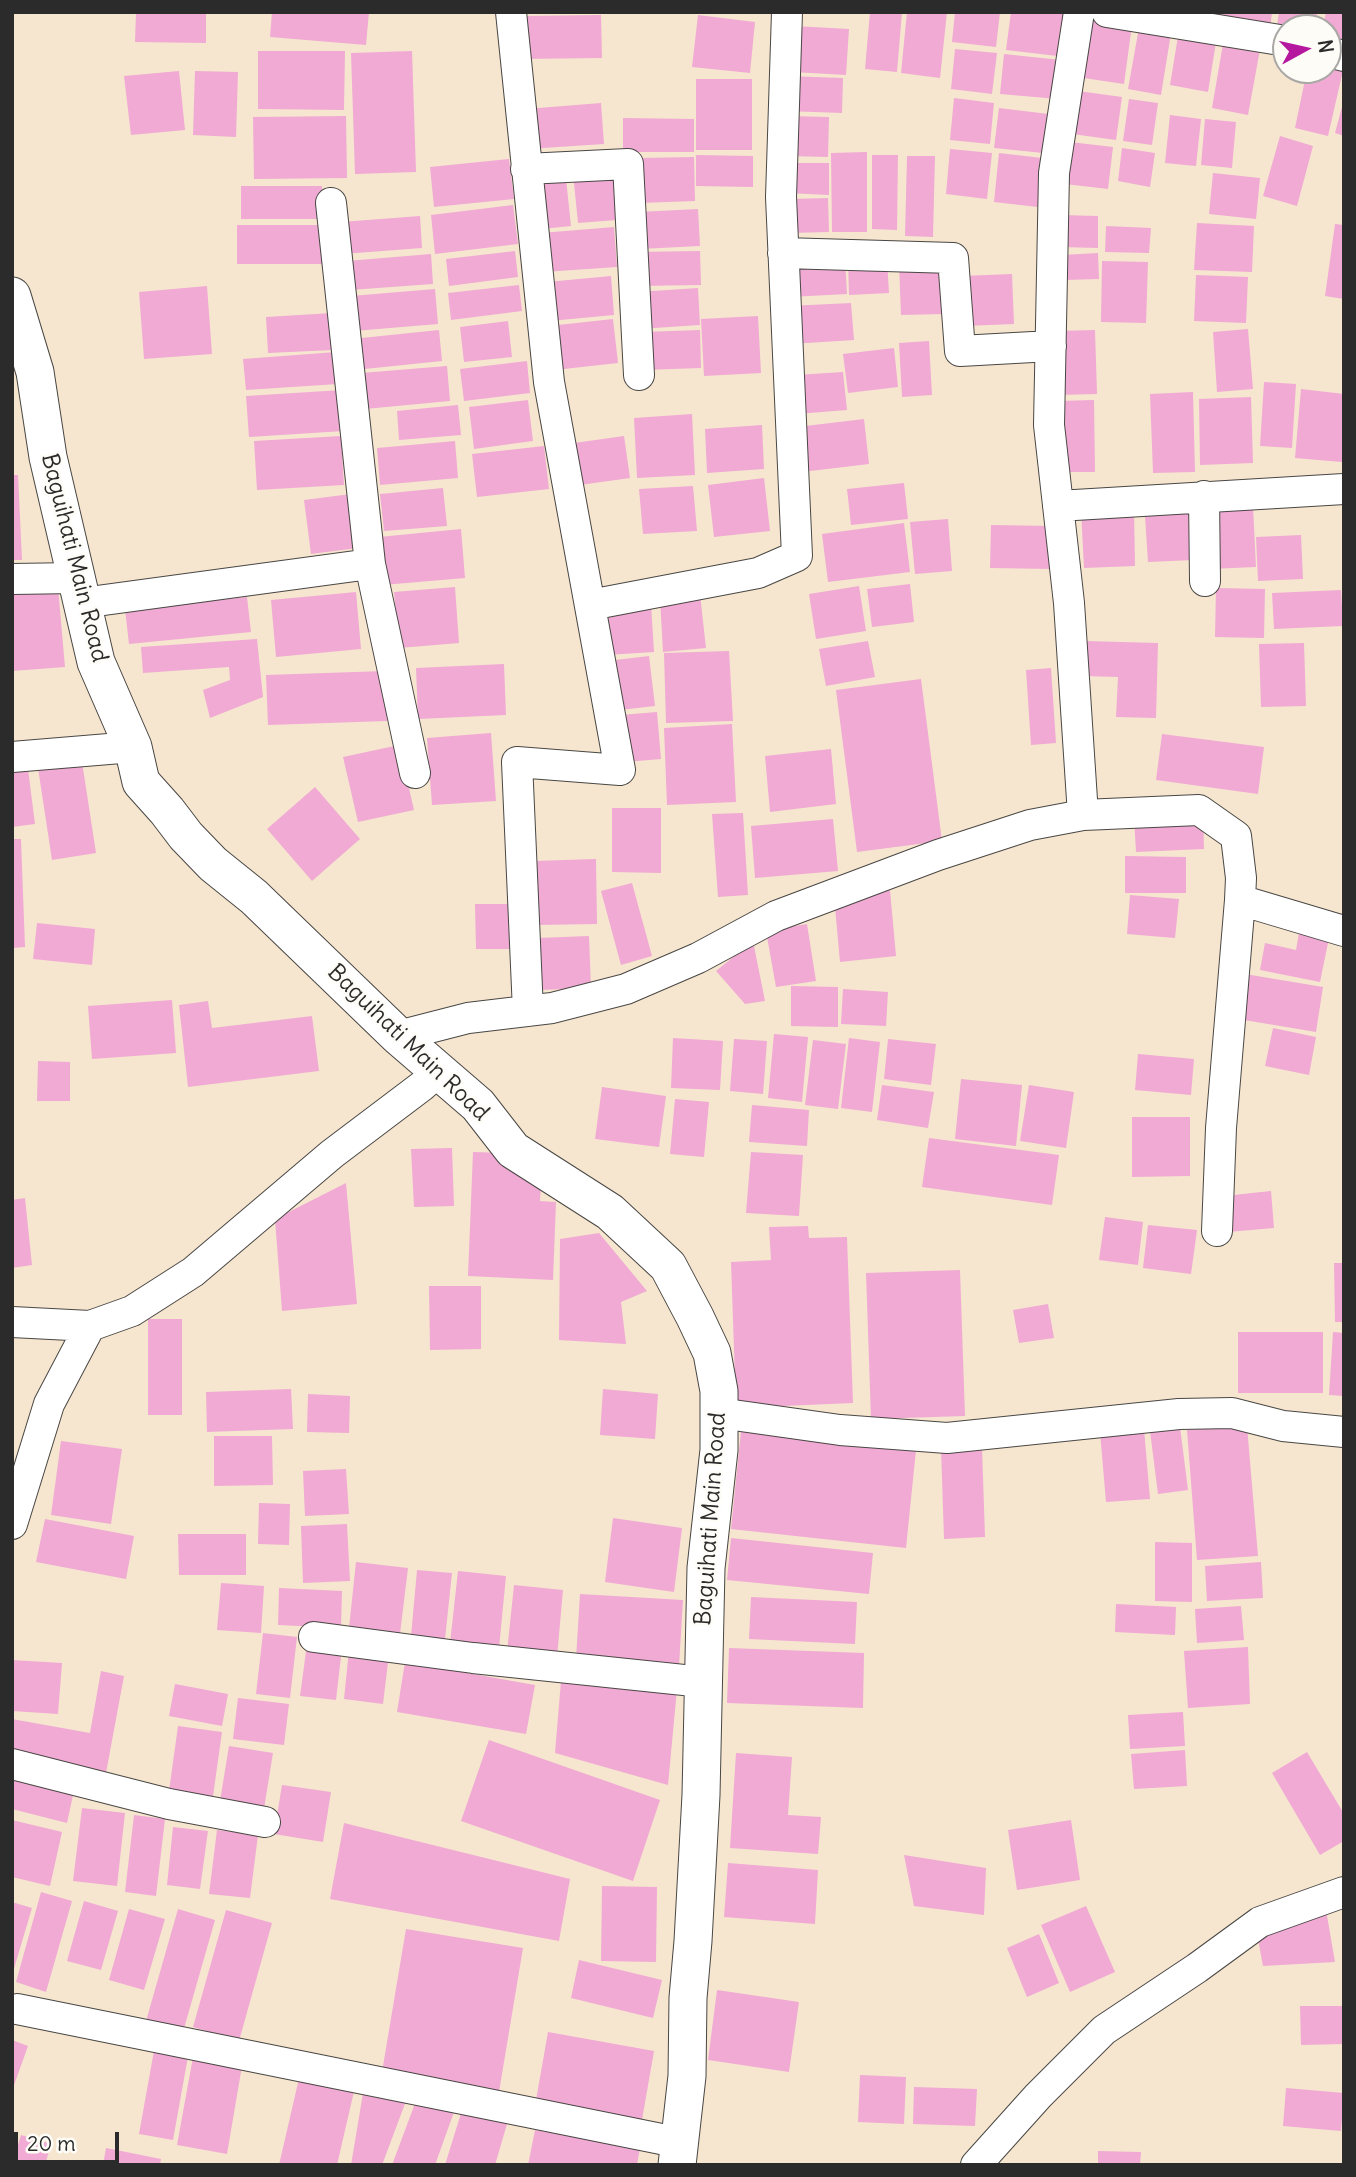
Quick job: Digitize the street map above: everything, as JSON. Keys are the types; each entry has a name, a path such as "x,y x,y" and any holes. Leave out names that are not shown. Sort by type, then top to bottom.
{"street":[{"path":"511,12 549,382 620,770 517,762 528,1011"},
{"path":"590,605 758,573 797,556 781,197 787,12"},
{"path":"1079,12 1054,173 1049,425 1069,603 1083,815"},
{"path":"1107,12 1272,39"},
{"path":"526,169 628,164 639,375"},
{"path":"331,203 370,564 415,774"},
{"path":"783,253 953,258 960,351 1051,346"},
{"name":"Baguihati Main Road","path":"12,296 23,372 48,457 96,662 132,747 141,782 213,864 254,897 398,1036 478,1105 513,1150 611,1212 668,1266 712,1353 719,1391 719,1450 706,1568 701,1795 688,1998 687,2077 679,2154"},
{"path":"1058,506 1344,489"},
{"path":"1204,496 1206,582"},
{"path":"12,579 79,590 370,564"},
{"path":"12,757 132,747"},
{"path":"398,1036 468,1018 552,1007 626,989 698,958 776,916 1030,825 1083,815 1199,810 1236,836 1241,878 1221,1128 1217,1231"},
{"path":"1240,900 1344,931"},
{"path":"12,1322 90,1326 132,1311 193,1272 332,1154 439,1071"},
{"path":"12,1524 49,1404 90,1326"},
{"path":"719,1413 839,1430 947,1438 1179,1414 1232,1413 1283,1426 1344,1432"},
{"path":"314,1637 703,1682"},
{"path":"12,1764 169,1804 265,1822"},
{"path":"976,2165 1038,2096 1104,2030 1260,1922 1344,1892"},
{"path":"17,2009 679,2154"}],"building":[{"path":"136,12 206,12 206,43 135,42"},
{"path":"272,12 369,12 366,45 270,37"},
{"path":"870,12 902,12 897,72 865,69"},
{"path":"907,12 947,12 940,78 901,73"},
{"path":"955,12 1000,12 996,47 952,42"},
{"path":"1011,12 1070,12 1066,57 1006,50"},
{"path":"1215,12 1272,12 1270,30 1214,22"},
{"path":"1279,12 1317,12 1317,14"},
{"path":"1344,12 1344,44 1342,14 1326,14"},
{"path":"601,15 602,58 520,59 520,16"},
{"path":"698,15 755,22 750,73 692,67"},
{"path":"1084,19 1132,25 1124,84 1077,77"},
{"path":"1140,22 1172,27 1161,95 1128,89"},
{"path":"794,26 849,29 846,75 792,72"},
{"path":"1179,30 1217,36 1208,92 1170,85"},
{"path":"1224,38 1261,44 1248,115 1212,108"},
{"path":"955,49 997,53 992,94 951,89"},
{"path":"258,51 345,51 344,110 258,109"},
{"path":"412,51 416,172 355,174 351,53"},
{"path":"1004,54 1061,60 1058,99 1000,94"},
{"path":"179,71 185,130 131,135 124,76"},
{"path":"195,71 238,72 236,137 193,135"},
{"path":"787,76 843,78 842,113 786,111"},
{"path":"696,79 752,79 752,150 696,150"},
{"path":"1304,84 1340,84 1328,136 1295,128"},
{"path":"1078,91 1122,97 1116,140 1072,134"},
{"path":"954,98 994,103 990,144 950,140"},
{"path":"1129,99 1158,103 1152,145 1123,141"},
{"path":"601,103 604,144 528,149 526,109"},
{"path":"1344,103 1344,136 1335,133"},
{"path":"999,108 1057,115 1053,154 994,148"},
{"path":"1170,115 1201,119 1196,166 1165,163"},
{"path":"346,116 347,178 254,179 253,117"},
{"path":"787,116 829,117 828,157 786,156"},
{"path":"623,118 694,119 694,152 623,152"},
{"path":"1205,119 1236,122 1232,168 1201,165"},
{"path":"1280,136 1313,146 1297,206 1263,196"},
{"path":"1070,142 1113,147 1108,189 1065,184"},
{"path":"1122,148 1155,153 1150,187 1118,181"},
{"path":"950,149 992,153 987,199 946,194"},
{"path":"867,152 867,232 832,232 831,153"},
{"path":"999,153 1051,159 1046,208 994,202"},
{"path":"696,155 753,156 753,187 696,186"},
{"path":"872,155 898,155 897,230 872,229"},
{"path":"907,156 935,156 933,237 905,236"},
{"path":"694,157 695,201 640,203 639,158"},
{"path":"509,159 514,199 434,207 430,167"},
{"path":"787,163 829,163 829,195 786,193"},
{"path":"613,170 617,220 578,223 573,173"},
{"path":"1213,173 1260,178 1256,219 1209,214"},
{"path":"566,179 571,226 542,229 537,182"},
{"path":"241,186 322,186 322,219 241,219"},
{"path":"828,198 829,232 790,233 789,199"},
{"path":"513,205 518,244 435,254 431,215"},
{"path":"698,209 700,246 640,249 638,212"},
{"path":"1061,215 1098,216 1098,248 1061,247"},
{"path":"420,216 422,248 343,254 341,222"},
{"path":"1197,223 1254,226 1252,272 1194,270"},
{"path":"1335,224 1344,225 1344,299 1325,296"},
{"path":"237,225 327,225 327,264 237,264"},
{"path":"1106,226 1151,228 1149,253 1105,252"},
{"path":"614,227 617,267 544,272 541,233"},
{"path":"515,251 518,277 449,286 446,259"},
{"path":"700,251 701,285 636,286 635,252"},
{"path":"1098,253 1099,279 1063,280 1062,255"},
{"path":"431,254 433,284 350,290 347,261"},
{"path":"845,259 847,294 790,297 788,262"},
{"path":"887,259 889,293 849,295 848,261"},
{"path":"1102,261 1148,262 1146,323 1101,322"},
{"path":"941,263 943,314 901,315 899,264"},
{"path":"1012,274 1014,324 965,326 962,276"},
{"path":"1196,275 1248,277 1246,323 1194,321"},
{"path":"611,276 614,315 550,321 547,282"},
{"path":"519,285 522,311 451,320 448,293"},
{"path":"207,286 212,354 144,359 139,292"},
{"path":"698,288 700,325 639,329 637,292"},
{"path":"435,289 438,324 354,331 351,296"},
{"path":"851,303 854,340 791,344 789,306"},
{"path":"332,313 334,350 268,353 266,317"},
{"path":"758,316 761,373 704,376 701,319"},
{"path":"613,319 618,363 555,370 549,326"},
{"path":"508,321 512,357 464,362 460,327"},
{"path":"1248,329 1253,389 1217,392 1213,332"},
{"path":"439,330 442,361 355,370 352,339"},
{"path":"700,330 701,368 643,370 642,332"},
{"path":"1095,330 1097,394 1057,395 1055,331"},
{"path":"929,341 932,395 902,397 899,343"},
{"path":"894,348 898,387 848,393 843,354"},
{"path":"336,352 338,384 246,390 243,359"},
{"path":"527,361 530,393 464,401 460,369"},
{"path":"447,366 450,401 365,409 361,373"},
{"path":"843,372 847,410 797,414 796,375"},
{"path":"1264,382 1296,384 1292,448 1260,446"},
{"path":"1301,389 1344,394 1342,462 1295,458"},
{"path":"342,390 344,431 249,437 246,396"},
{"path":"1193,392 1195,472 1153,473 1150,394"},
{"path":"1251,397 1253,463 1200,465 1199,399"},
{"path":"528,400 533,441 474,449 469,407"},
{"path":"1094,400 1095,472 1057,472 1057,401"},
{"path":"458,405 461,435 399,440 397,411"},
{"path":"692,414 695,475 637,478 634,418"},
{"path":"864,419 869,464 802,472 797,427"},
{"path":"762,425 764,469 707,473 705,429"},
{"path":"341,436 344,485 257,490 254,441"},
{"path":"624,436 630,478 573,486 567,444"},
{"path":"455,441 458,478 380,485 377,448"},
{"path":"544,446 549,489 477,497 472,454"},
{"path":"12,475 18,475 22,560 12,560"},
{"path":"764,478 770,531 714,537 708,485"},
{"path":"904,483 908,519 851,525 847,489"},
{"path":"693,486 697,531 643,534 639,489"},
{"path":"443,488 447,526 384,531 380,494"},
{"path":"351,494 358,548 311,554 304,500"},
{"path":"1253,506 1256,567 1210,569 1207,508"},
{"path":"1134,508 1135,566 1084,568 1081,510"},
{"path":"1191,513 1193,560 1148,562 1145,516"},
{"path":"948,519 952,571 915,574 910,522"},
{"path":"904,523 910,572 828,582 822,534"},
{"path":"991,525 1053,526 1052,569 990,568"},
{"path":"461,529 465,578 383,585 379,537"},
{"path":"1301,535 1303,579 1258,581 1256,537"},
{"path":"910,584 914,622 872,627 867,589"},
{"path":"859,586 866,631 816,639 809,594"},
{"path":"58,587 65,667 12,671 12,591"},
{"path":"455,587 459,643 399,648 394,592"},
{"path":"1216,588 1265,589 1264,638 1215,637"},
{"path":"1341,590 1343,626 1274,629 1272,593"},
{"path":"356,592 361,649 276,657 271,600"},
{"path":"700,594 706,648 663,652 660,598"},
{"path":"247,597 251,632 129,644 125,609"},
{"path":"651,604 654,652 606,655 603,608"},
{"path":"257,639 263,697 210,718 203,690 230,680 229,667 143,673 141,647"},
{"path":"868,641 875,677 826,686 819,649"},
{"path":"1085,641 1158,643 1156,718 1116,717 1118,677 1084,676"},
{"path":"1304,643 1306,706 1261,707 1259,644"},
{"path":"729,651 733,721 666,723 664,653"},
{"path":"649,656 655,706 620,710 615,660"},
{"path":"504,664 506,715 418,719 416,668"},
{"path":"1051,668 1056,743 1031,745 1026,670"},
{"path":"385,671 387,721 268,725 266,675"},
{"path":"921,679 942,841 857,852 836,690"},
{"path":"657,712 661,759 625,762 621,715"},
{"path":"732,724 736,802 667,805 664,728"},
{"path":"491,733 496,801 432,805 427,738"},
{"path":"1162,734 1264,747 1258,794 1156,780"},
{"path":"399,745 414,810 358,822 343,757"},
{"path":"831,749 836,804 770,812 765,756"},
{"path":"82,762 96,853 52,860 38,768"},
{"path":"28,769 35,824 12,827 12,771"},
{"path":"315,787 360,839 312,881 267,829"},
{"path":"612,808 661,808 661,873 612,872"},
{"path":"743,813 748,895 718,897 712,814"},
{"path":"1203,814 1204,849 1136,852 1134,817"},
{"path":"833,819 838,871 755,878 751,826"},
{"path":"12,839 21,839 25,947 12,948"},
{"path":"1125,856 1186,857 1186,893 1125,893"},
{"path":"596,859 597,924 536,925 534,861"},
{"path":"632,883 652,956 621,965 601,891"},
{"path":"890,890 896,956 840,962 834,896"},
{"path":"1130,895 1179,899 1175,938 1127,934"},
{"path":"475,904 513,904 513,949 476,949"},
{"path":"37,923 95,929 92,965 33,959"},
{"path":"807,924 816,981 776,987 766,931"},
{"path":"1300,927 1330,933 1320,982 1260,970 1265,943 1296,950"},
{"path":"589,936 591,988 540,990 537,938"},
{"path":"753,941 765,1001 745,1004 716,971"},
{"path":"1245,974 1323,987 1316,1032 1238,1019"},
{"path":"791,986 838,987 838,1027 791,1026"},
{"path":"843,989 888,992 886,1026 841,1024"},
{"path":"172,1000 176,1053 92,1059 88,1006"},
{"path":"208,1001 212,1028 312,1016 319,1071 188,1087 179,1005"},
{"path":"1273,1028 1316,1037 1309,1075 1265,1066"},
{"path":"774,1034 808,1037 802,1102 768,1098"},
{"path":"673,1038 723,1041 720,1090 671,1088"},
{"path":"849,1038 880,1042 872,1112 841,1108"},
{"path":"734,1039 767,1041 763,1094 730,1091"},
{"path":"888,1039 936,1044 931,1085 884,1079"},
{"path":"813,1040 846,1044 838,1109 805,1105"},
{"path":"1138,1054 1194,1059 1191,1095 1135,1090"},
{"path":"38,1061 70,1062 70,1101 37,1101"},
{"path":"961,1079 1022,1085 1016,1146 955,1139"},
{"path":"882,1085 934,1092 928,1128 877,1120"},
{"path":"1029,1085 1074,1092 1066,1148 1020,1141"},
{"path":"602,1087 666,1096 659,1147 595,1139"},
{"path":"675,1099 709,1102 704,1157 670,1154"},
{"path":"752,1105 809,1110 807,1146 749,1142"},
{"path":"1132,1117 1190,1117 1190,1176 1132,1177"},
{"path":"929,1138 1059,1155 1052,1205 922,1187"},
{"path":"452,1148 454,1206 414,1207 411,1149"},
{"path":"473,1152 503,1153 533,1173 532,1186 541,1186 540,1201 556,1202 553,1280 468,1276"},
{"path":"751,1152 803,1155 799,1216 746,1213"},
{"path":"346,1183 357,1304 282,1311 275,1219"},
{"path":"1271,1191 1274,1228 1228,1232 1224,1196"},
{"path":"25,1198 32,1265 12,1268 12,1200"},
{"path":"1105,1217 1143,1222 1138,1265 1099,1260"},
{"path":"1148,1225 1197,1230 1191,1274 1143,1268"},
{"path":"808,1226 809,1238 847,1237 853,1403 736,1408 731,1262 771,1260 769,1227"},
{"path":"599,1233 647,1291 621,1302 626,1344 559,1340 560,1239"},
{"path":"1334,1263 1344,1263 1344,1322 1335,1322"},
{"path":"960,1270 965,1416 871,1419 866,1273"},
{"path":"429,1286 481,1286 481,1349 430,1350"},
{"path":"1048,1304 1054,1338 1019,1343 1013,1310"},
{"path":"148,1319 182,1319 182,1415 148,1415"},
{"path":"1238,1332 1323,1332 1323,1393 1238,1393"},
{"path":"1333,1332 1344,1333 1344,1396 1329,1395"},
{"path":"291,1389 293,1429 207,1432 206,1392"},
{"path":"603,1389 658,1394 655,1439 600,1435"},
{"path":"308,1394 350,1396 349,1433 307,1432"},
{"path":"1247,1426 1258,1556 1197,1560 1187,1430"},
{"path":"1180,1427 1188,1490 1158,1494 1150,1431"},
{"path":"1144,1429 1150,1499 1106,1502 1100,1432"},
{"path":"741,1431 916,1450 906,1548 731,1529"},
{"path":"214,1436 272,1436 273,1485 214,1486"},
{"path":"61,1441 122,1449 111,1524 51,1515"},
{"path":"982,1447 985,1537 944,1539 941,1448"},
{"path":"346,1469 349,1514 305,1516 303,1471"},
{"path":"259,1503 290,1504 289,1545 258,1544"},
{"path":"613,1518 682,1528 674,1592 605,1582"},
{"path":"45,1519 134,1536 126,1579 36,1562"},
{"path":"347,1524 350,1581 303,1583 301,1526"},
{"path":"178,1534 246,1534 246,1575 179,1575"},
{"path":"731,1538 873,1553 869,1594 727,1580"},
{"path":"1155,1542 1192,1543 1192,1602 1155,1601"},
{"path":"356,1562 408,1568 400,1634 349,1628"},
{"path":"1261,1562 1263,1598 1207,1601 1205,1566"},
{"path":"417,1570 452,1573 445,1639 411,1636"},
{"path":"458,1571 506,1576 499,1648 450,1643"},
{"path":"221,1583 264,1586 261,1633 217,1630"},
{"path":"514,1585 563,1590 557,1657 507,1652"},
{"path":"279,1588 342,1591 341,1628 278,1625"},
{"path":"580,1594 683,1600 679,1666 576,1659"},
{"path":"751,1597 857,1602 855,1644 749,1639"},
{"path":"1116,1604 1176,1607 1175,1635 1115,1632"},
{"path":"1241,1606 1244,1640 1197,1643 1195,1609"},
{"path":"263,1633 297,1637 290,1698 256,1694"},
{"path":"307,1644 342,1648 336,1700 300,1696"},
{"path":"1248,1647 1250,1704 1188,1708 1184,1651"},
{"path":"729,1648 864,1653 863,1708 727,1703"},
{"path":"349,1650 389,1654 383,1704 344,1699"},
{"path":"12,1660 62,1663 58,1714 12,1711"},
{"path":"405,1662 535,1685 526,1734 397,1712"},
{"path":"101,1671 124,1676 106,1773 12,1756 12,1719 90,1733"},
{"path":"561,1681 677,1689 668,1785 555,1753"},
{"path":"175,1684 228,1694 222,1726 169,1716"},
{"path":"238,1698 289,1704 284,1745 233,1739"},
{"path":"1183,1712 1185,1746 1130,1749 1128,1715"},
{"path":"178,1726 222,1732 213,1796 169,1791"},
{"path":"489,1740 660,1800 633,1881 461,1821"},
{"path":"229,1746 273,1753 263,1815 219,1807"},
{"path":"1185,1750 1187,1786 1134,1789 1131,1754"},
{"path":"1307,1752 1344,1814 1344,1841 1320,1855 1272,1773"},
{"path":"736,1753 792,1757 788,1815 821,1817 818,1854 730,1848"},
{"path":"12,1771 75,1786 67,1823 12,1809"},
{"path":"282,1785 331,1792 323,1842 274,1834"},
{"path":"82,1808 125,1813 117,1886 73,1881"},
{"path":"134,1815 165,1819 156,1896 125,1892"},
{"path":"12,1820 62,1832 50,1886 12,1877"},
{"path":"1071,1820 1080,1880 1017,1890 1008,1830"},
{"path":"344,1823 570,1879 559,1941 330,1899"},
{"path":"173,1827 208,1831 200,1889 167,1885"},
{"path":"217,1830 258,1835 250,1898 209,1894"},
{"path":"904,1855 986,1868 984,1915 914,1906"},
{"path":"728,1863 818,1870 815,1924 724,1917"},
{"path":"602,1886 657,1887 656,1962 601,1961"},
{"path":"41,1892 72,1901 46,1992 16,1982"},
{"path":"84,1901 118,1911 101,1970 67,1961"},
{"path":"12,1902 32,1908 13,1972 12,1972"},
{"path":"1086,1906 1115,1972 1070,1992 1041,1925"},
{"path":"129,1909 165,1919 144,1990 109,1980"},
{"path":"178,1909 215,1920 183,2032 146,2021"},
{"path":"226,1910 272,1923 239,2041 193,2027"},
{"path":"1326,1910 1335,1962 1263,1966 1257,1934"},
{"path":"406,1929 523,1948 499,2092 382,2072"},
{"path":"1039,1934 1059,1983 1027,1997 1007,1948"},
{"path":"579,1960 662,1980 653,2018 571,1998"},
{"path":"717,1990 799,2002 789,2072 708,2060"},
{"path":"1300,2006 1344,2006 1344,2044 1301,2045"},
{"path":"548,2032 654,2051 642,2120 536,2100"},
{"path":"12,2040 28,2046 13,2088 12,2088"},
{"path":"155,2045 189,2051 173,2140 139,2134"},
{"path":"193,2057 242,2066 227,2154 177,2145"},
{"path":"300,2074 355,2087 337,2165 279,2165"},
{"path":"860,2075 906,2077 904,2124 858,2122"},
{"path":"914,2087 977,2089 975,2126 913,2124"},
{"path":"1286,2088 1344,2093 1341,2131 1283,2126"},
{"path":"363,2093 406,2101 382,2165 351,2165"},
{"path":"417,2098 454,2112 435,2165 392,2165"},
{"path":"462,2110 507,2124 495,2165 445,2165"},
{"path":"535,2130 640,2148 637,2165 528,2165"},
{"path":"21,2135 51,2144 45,2165 12,2165"},
{"path":"106,2148 161,2159 160,2165 103,2165"},
{"path":"1098,2151 1141,2152 1140,2165 1098,2165"}]}
